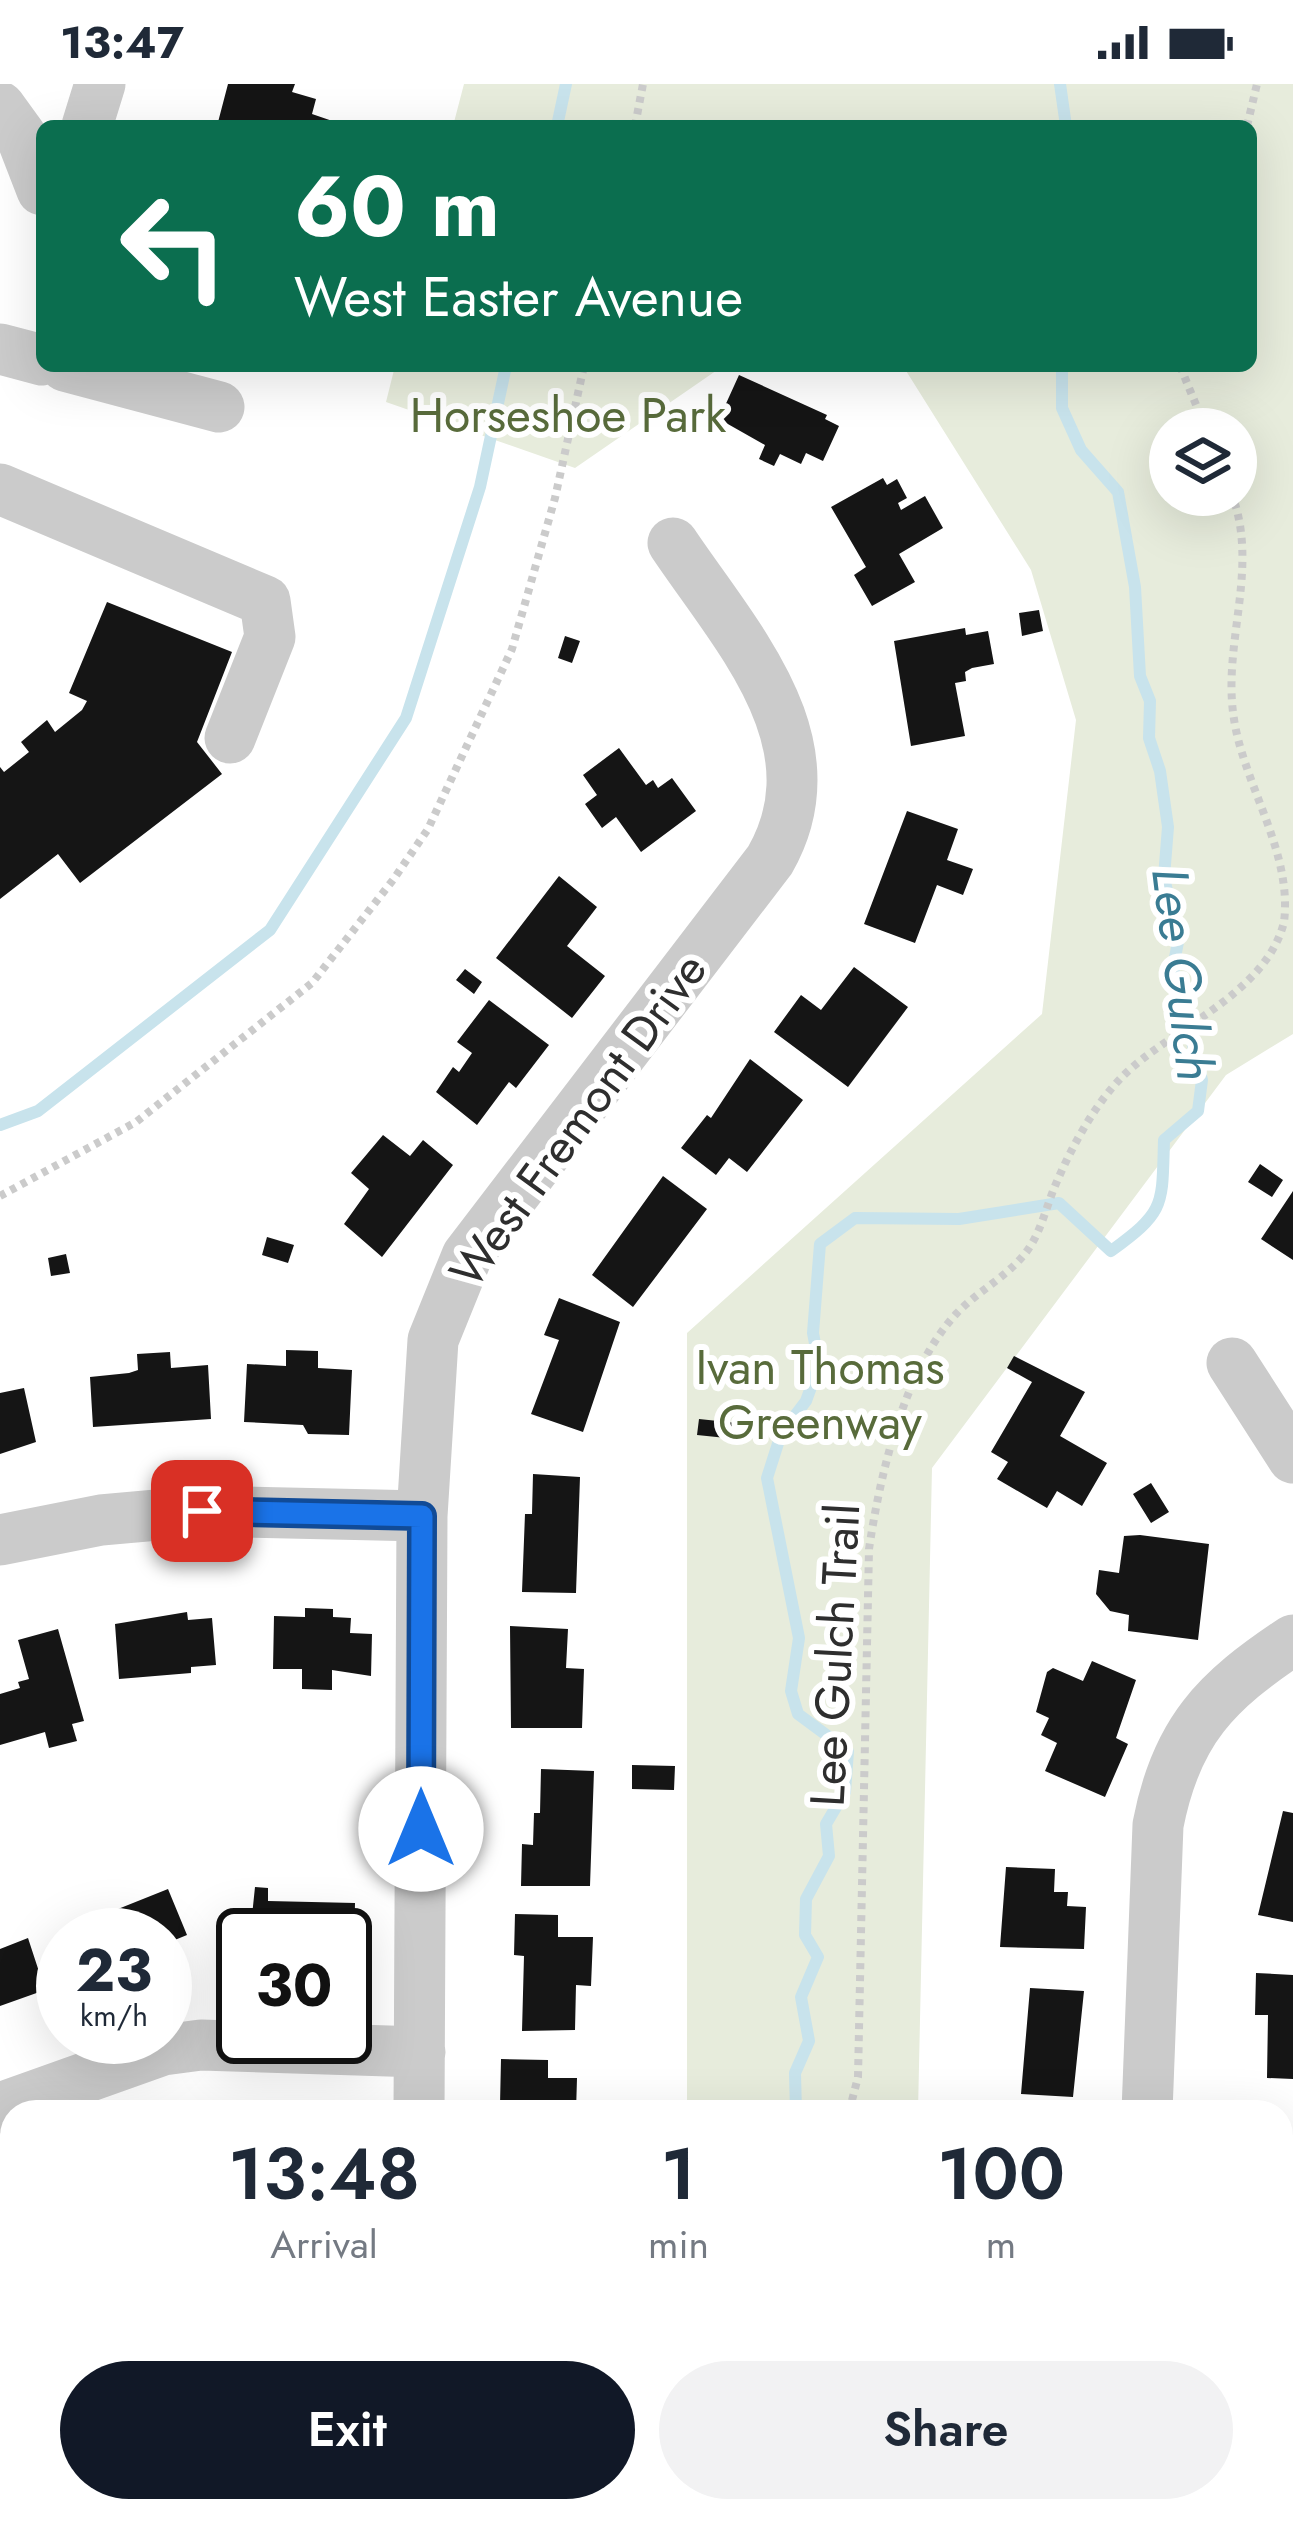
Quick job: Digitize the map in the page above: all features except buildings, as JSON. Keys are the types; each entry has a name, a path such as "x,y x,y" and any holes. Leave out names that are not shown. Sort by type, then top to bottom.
{"street":[{"path":"89,120 100,84"},
{"path":"0,107 21,136 36,175"},
{"path":"0,349 36,358"},
{"path":"88,372 219,407"},
{"path":"0,489 265,601 270,637 230,738"},
{"name":"West Fremont Drive","path":"419,2100 422,1516 433,1340 467,1256 770,860 792,806 794,771 786,725 772,692 673,543"},
{"path":"1232,1363 1293,1458"},
{"path":"0,1540 101,1520 202,1511 422,1516"},
{"path":"1147,2100 1158,1825 1164,1794 1177,1756 1209,1706 1238,1676 1293,1640"},
{"path":"21,2100 131,2057 202,2045 420,2052"}],"path":[{"path":"636,120 643,84"},
{"path":"1248,120 1257,84"},
{"path":"0,1196 136,1122 312,983 393,880 428,829 512,649 556,498 583,372"},
{"path":"1182,372 1197,408"},
{"name":"Lee Gulch Trail","path":"852,2100 858,2078 868,1549 881,1472 936,1342 957,1313 1031,1246 1055,1184 1111,1090 1202,1020 1272,947 1284,926 1288,898 1281,855 1246,764 1232,707 1244,556 1236,516"}],"green space":[{"name":"Ivan Thomas Greenway","path":"464,84 1293,84 1293,1034 1226,1075 932,1468 918,2100 687,2100 687,1333 1042,1014 1076,720 1031,570 907,372 1257,372 1257,120 455,120"},
{"name":"Horseshoe Park","path":"394,372 714,372 575,468 386,402"}],"waterway":[{"path":"558,120 566,84"},
{"name":"Lee Gulch","path":"1060,84 1065,120"},
{"path":"0,1125 38,1111 270,930 406,718 480,487 505,372"},
{"name":"Lee Gulch","path":"796,2100 795,2073 809,2041 801,1997 818,1957 805,1935 806,1899 829,1856 826,1824 845,1792 848,1751 798,1714 791,1691 799,1638 767,1478 781,1434 806,1401 819,1365 813,1333 820,1244 855,1218 959,1219 1059,1203 1111,1251 1151,1216 1161,1194 1164,1140 1198,1111 1202,1080 1173,968 1178,942 1164,877 1168,827 1160,771 1149,738 1150,701 1140,676 1135,587 1118,492 1081,450 1062,408 1062,372"}],"route":[{"path":"202,1511 422,1516 421,1829"}]}
